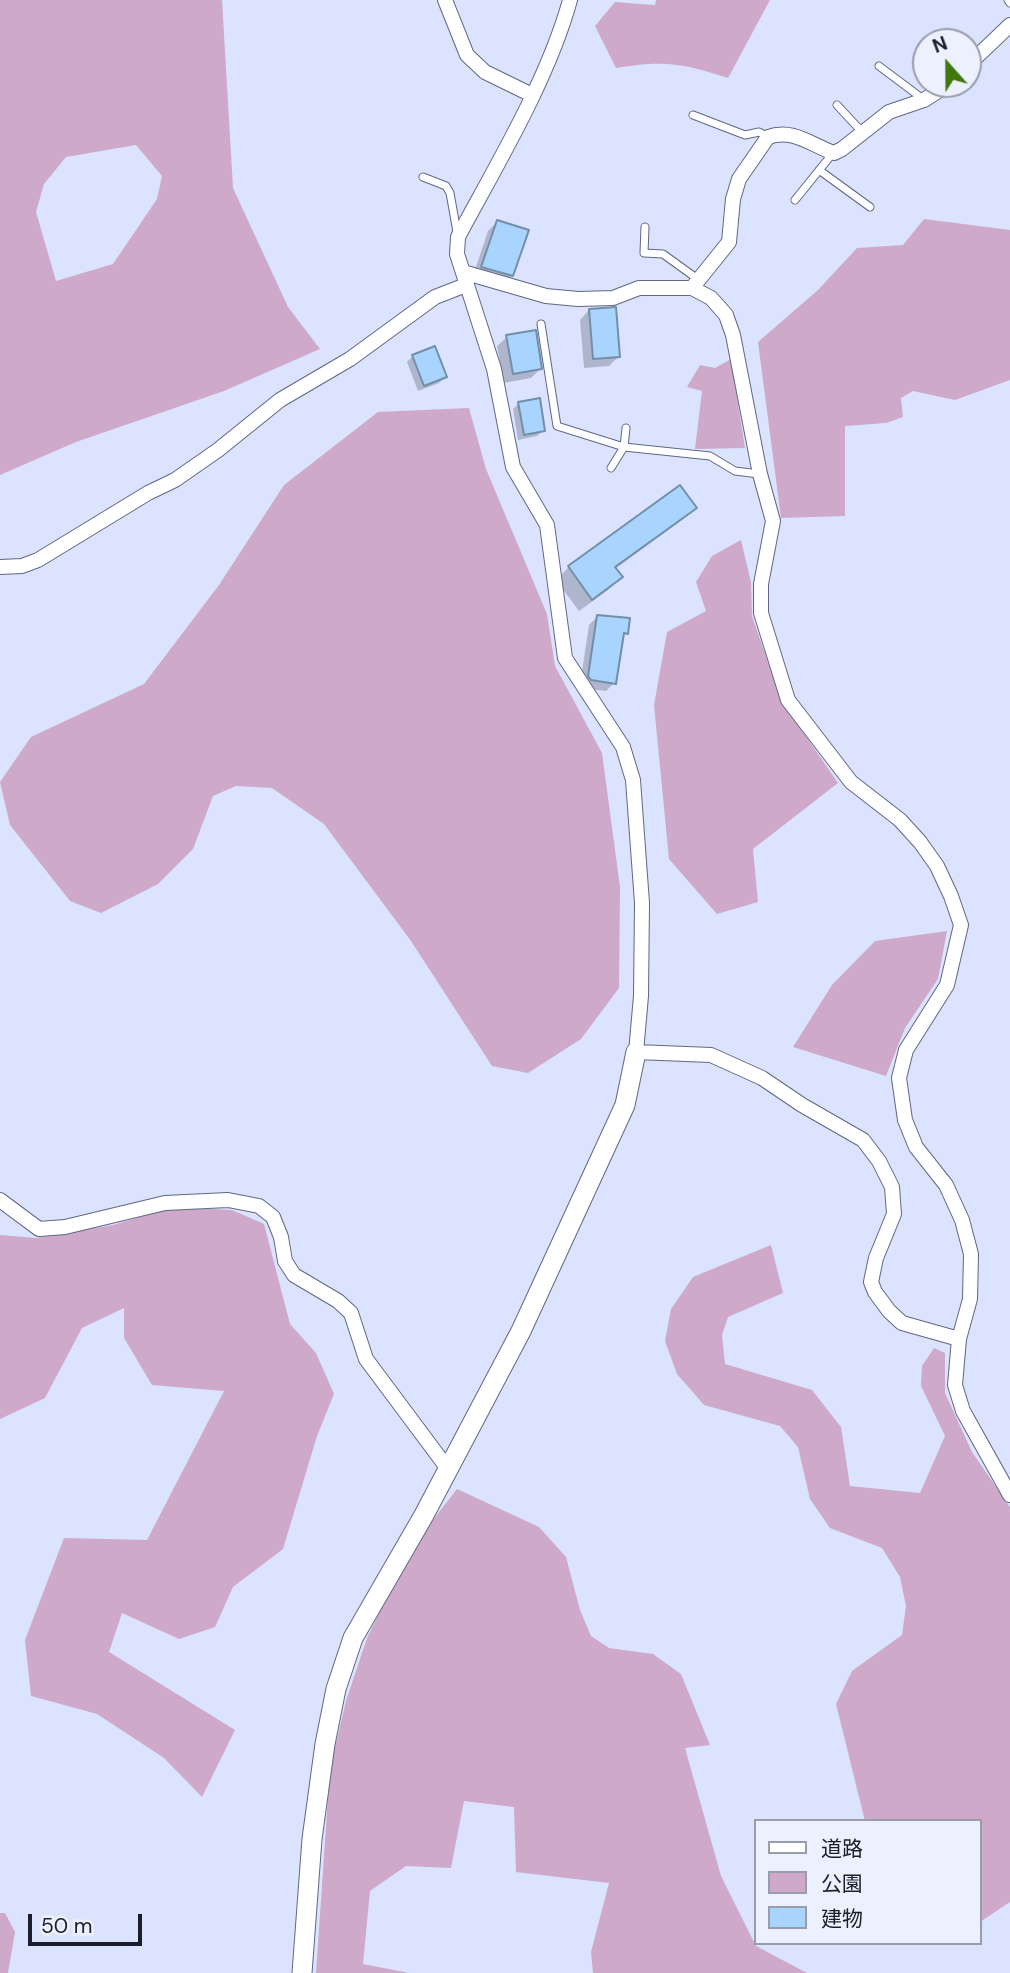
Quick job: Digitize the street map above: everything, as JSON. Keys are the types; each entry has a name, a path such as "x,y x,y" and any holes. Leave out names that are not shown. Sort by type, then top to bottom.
{"street":[{"path":"445,0 467,55 485,72 532,95"},
{"path":"302,1973 312,1839 325,1744 336,1689 353,1638 448,1469 521,1331 625,1105 636,1052 641,996 642,903 633,780 623,747 565,658 547,525 513,467 494,369 457,254 458,237 532,95 562,26 570,0"},
{"path":"982,52 1010,25"},
{"path":"696,284 729,242 733,200 739,179 768,137 784,134 794,136 834,153 889,112 926,98"},
{"path":"0,567 22,566 38,559 148,493 175,480 218,450 280,400 350,359 465,278 546,296 578,299 613,298 639,288 696,284 726,314 733,335 760,474 773,521 761,584 761,613 788,699 851,782 900,820 920,842 947,886 961,925 947,985 906,1050 900,1078 905,1120 916,1147 946,1185 962,1220 971,1254 970,1299 959,1339 955,1385 963,1411 1008,1490"},
{"path":"636,1052 711,1055 762,1078 863,1140 879,1161 892,1187 894,1214 871,1282 875,1292 902,1323 959,1339"},
{"path":"0,1200 39,1229 65,1227 165,1203 228,1199 259,1206 273,1217 281,1237 285,1261 293,1275 338,1301 351,1313 366,1359 448,1469"}],"lane":[{"path":"879,66 923,100"},
{"path":"837,105 863,133"},
{"path":"693,115 745,135 759,132 768,137"},
{"path":"795,200 834,153"},
{"path":"819,170 870,207"},
{"path":"423,177 446,186 454,202 458,237"},
{"path":"645,227 644,253 663,254 696,284"},
{"path":"541,324 557,426 624,447 710,456 735,471 760,474"},
{"path":"611,468 624,447 626,428"}],"green space":[{"path":"0,0 222,0 233,188 288,307 320,349 224,391 76,442 0,475","holes":["136,145 162,176 157,199 113,264 56,281 36,212 44,184 66,157"]},
{"path":"656,0 770,0 728,78 673,64 616,68 595,26 615,2 655,5"},
{"path":"924,219 1010,230 1010,380 955,400 913,391 901,398 903,417 886,423 845,426 845,516 781,518 758,342 818,290 857,248 903,245"},
{"path":"731,359 745,448 695,449 702,391 687,387 700,365 715,368"},
{"path":"469,408 486,469 547,614 555,666 602,753 620,887 619,988 581,1039 528,1073 492,1066 411,941 324,824 272,788 236,786 213,796 193,849 158,884 101,913 70,901 10,825 0,782 31,737 144,684 219,585 284,485 378,412"},
{"path":"741,540 751,582 752,616 781,700 838,783 753,849 758,902 717,914 669,859 654,705 667,632 706,611 696,582 712,556"},
{"path":"947,931 938,979 905,1028 886,1076 793,1047 832,985 875,941"},
{"path":"174,1207 232,1210 264,1224 290,1324 316,1353 334,1394 317,1436 283,1549 233,1587 215,1627 179,1639 122,1613 109,1652 235,1730 202,1797 164,1758 97,1714 31,1696 25,1640 64,1538 147,1540 224,1391 152,1385 124,1338 124,1308 82,1328 45,1398 0,1419 0,1235 36,1238 113,1225"},
{"path":"771,1245 783,1293 728,1317 722,1335 725,1364 812,1390 841,1427 850,1486 920,1493 945,1436 921,1386 922,1366 934,1348 945,1353 945,1393 972,1452 1010,1507 1010,1902 982,1921 982,1819 865,1819 836,1704 852,1671 902,1635 906,1606 900,1577 882,1548 830,1528 810,1499 798,1447 780,1426 704,1405 677,1374 665,1341 671,1309 693,1277"},
{"path":"457,1489 539,1527 566,1557 580,1610 591,1636 609,1648 653,1654 681,1674 710,1745 685,1748 721,1876 754,1945 807,1973 593,1973 591,1952 609,1883 516,1872 514,1807 464,1801 451,1868 406,1866 370,1891 363,1964 409,1973 316,1973 330,1768 346,1701 367,1638 411,1548"},
{"path":"0,1913 5,1913 15,1932 8,1973 0,1973"}],"building":[{"path":"497,220 529,230 513,276 481,267"},
{"path":"616,307 620,357 593,359 589,309"},
{"path":"536,330 542,369 513,374 506,335"},
{"path":"435,346 447,377 424,386 412,355"},
{"path":"540,398 545,431 524,435 518,402"},
{"path":"680,485 697,508 615,567 623,577 592,600 568,566"},
{"path":"597,615 630,618 628,634 624,633 616,684 591,680 588,676"}]}
